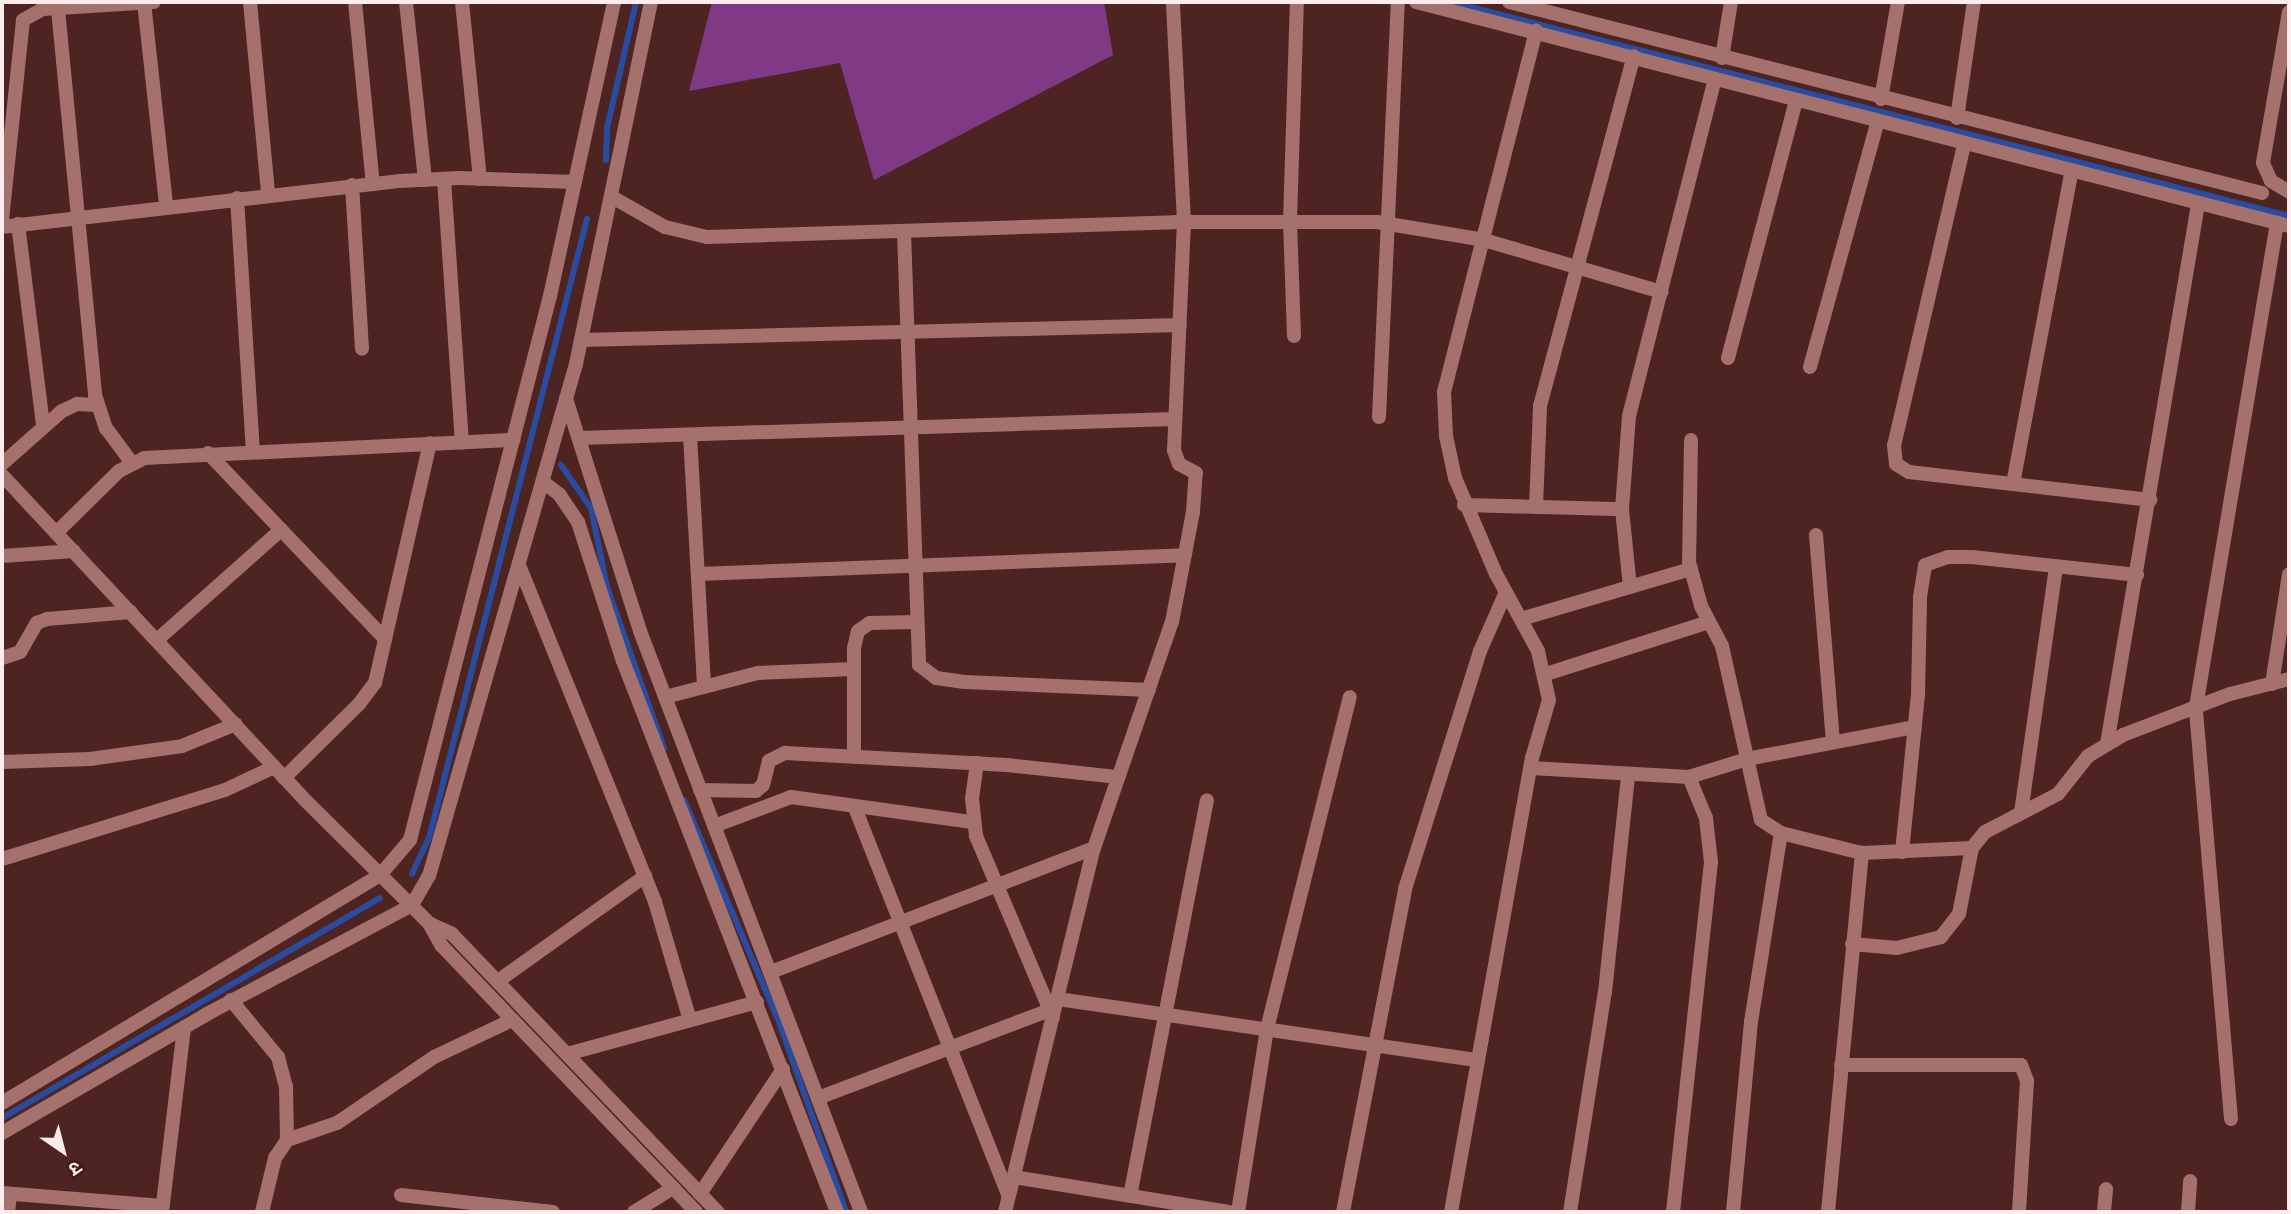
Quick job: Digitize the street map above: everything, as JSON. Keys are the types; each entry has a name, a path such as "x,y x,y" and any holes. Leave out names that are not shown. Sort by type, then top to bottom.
{"street":[{"path":"2,220 21,28 28,15 42,6 58,9 147,2 166,206"},
{"path":"250,2 268,194"},
{"path":"355,2 373,184"},
{"path":"406,2 425,180"},
{"path":"462,2 480,179"},
{"path":"2,1103 382,874 410,840 423,801 514,440 614,2"},
{"path":"2,1133 231,1000 412,905 429,876 445,831 581,340 651,2"},
{"path":"1005,1212 1094,848 1172,622 1185,555 1196,473 1175,458 1184,222 1172,2"},
{"path":"1294,336 1290,221 1297,2"},
{"path":"1379,416 1398,2"},
{"path":"1416,2 1634,56 2071,173 2255,215 2283,225 2196,708 2231,1119"},
{"path":"1508,2 2261,195"},
{"path":"1722,58 1731,2"},
{"path":"1881,99 1898,2"},
{"path":"1957,118 1974,2"},
{"path":"58,9 81,216 97,405 106,428 132,463"},
{"path":"2289,12 2265,136 2263,163 2271,181 2289,192"},
{"path":"1451,1212 1531,768 1549,701 1546,674 1464,505 1446,436 1444,392 1536,31"},
{"path":"1536,507 1540,406 1634,56"},
{"path":"1630,587 1622,509 1629,416 1715,79"},
{"path":"1728,358 1796,101"},
{"path":"1810,367 1877,123"},
{"path":"1964,145 1894,456 1900,470 2150,500"},
{"path":"2013,484 2071,173"},
{"path":"444,179 461,442"},
{"path":"2,227 352,185 444,179 575,182"},
{"path":"2255,215 2261,195 2271,181"},
{"path":"352,185 362,349"},
{"path":"612,197 665,227 708,237 1184,222 1388,223 1484,240 1662,292"},
{"path":"237,198 253,450"},
{"path":"2107,744 2198,204"},
{"path":"18,224 43,426"},
{"path":"904,232 915,622 919,665 936,678 1149,690"},
{"path":"581,340 1180,325"},
{"path":"566,399 665,697 861,1212"},
{"path":"2,464 43,426 77,404 97,405"},
{"path":"580,439 1175,419"},
{"path":"690,435 704,685"},
{"path":"56,533 132,463 253,450 514,440"},
{"path":"1692,440 1688,534 1691,569 1709,622 1722,646 1761,821 1781,833 1862,853 1972,848"},
{"path":"2,859 279,772 369,694 385,639 430,443"},
{"path":"208,453 385,639"},
{"path":"2,475 279,772 429,923 442,946 696,1212"},
{"path":"543,482 559,494 578,522 623,661 758,1002 836,1212"},
{"path":"1464,505 1622,509"},
{"path":"157,640 281,530"},
{"path":"1816,535 1833,741"},
{"path":"2,556 74,551"},
{"path":"698,574 1185,555"},
{"path":"1902,852 1915,727 1920,597 1925,565 1934,559 1960,557 2137,575"},
{"path":"519,565 645,876 690,1020"},
{"path":"2021,813 2056,566"},
{"path":"1521,619 1691,569"},
{"path":"2272,684 2289,573"},
{"path":"1343,1212 1372,1045 1405,888 1480,651 1506,592"},
{"path":"2,658 20,652 37,623 47,619 131,612"},
{"path":"854,757 854,648 862,625 915,622"},
{"path":"1546,674 1709,622"},
{"path":"665,697 704,685 782,670 854,669"},
{"path":"1852,944 1897,948 1941,937 1959,914 1972,848 1985,832 2063,790 2078,765 2107,744 2196,708 2289,679"},
{"path":"1238,1212 1267,1029 1350,697"},
{"path":"2,762 90,759 182,746 236,724"},
{"path":"1531,768 1628,776 1689,777 1747,759 1915,727"},
{"path":"700,790 757,791 763,785 769,761 785,753 977,763 1118,777"},
{"path":"977,763 972,822 997,885 1054,1009"},
{"path":"1570,1212 1605,992 1628,776"},
{"path":"1673,1212 1711,862 1706,818 1689,777"},
{"path":"714,826 779,798 972,822"},
{"path":"1130,1196 1207,800"},
{"path":"855,808 948,1049 1009,1195"},
{"path":"1733,1212 1751,1021 1781,833"},
{"path":"771,972 1094,848"},
{"path":"1828,1212 1862,853"},
{"path":"498,981 645,876"},
{"path":"429,923 452,934 718,1212"},
{"path":"231,1000 278,1057 286,1087 287,1140 275,1158 262,1212"},
{"path":"567,1054 758,1002"},
{"path":"818,1098 1054,1009 1165,1015 1478,1060"},
{"path":"287,1140 337,1123 434,1057 512,1020"},
{"path":"8,1212 6,1194 92,1207 162,1209 184,1027"},
{"path":"1841,1065 2021,1065 2027,1081 2019,1212"},
{"path":"700,1194 783,1069"},
{"path":"1014,1177 1229,1212"},
{"path":"2188,1212 2190,1181"},
{"path":"634,1212 673,1188"},
{"path":"2104,1212 2106,1189"},
{"path":"401,1195 553,1212"}],"shaded area":[{"path":"712,2 1104,2 1113,55 874,180 840,63 689,91"}],"waterway":[{"path":"606,160 607,128 636,2"},
{"path":"1451,2 2289,216"},
{"path":"412,874 429,838 587,219"},
{"path":"561,465 591,508 607,587 664,748"},
{"path":"684,800 778,1019 846,1212"},
{"path":"2,1118 380,898"}]}
